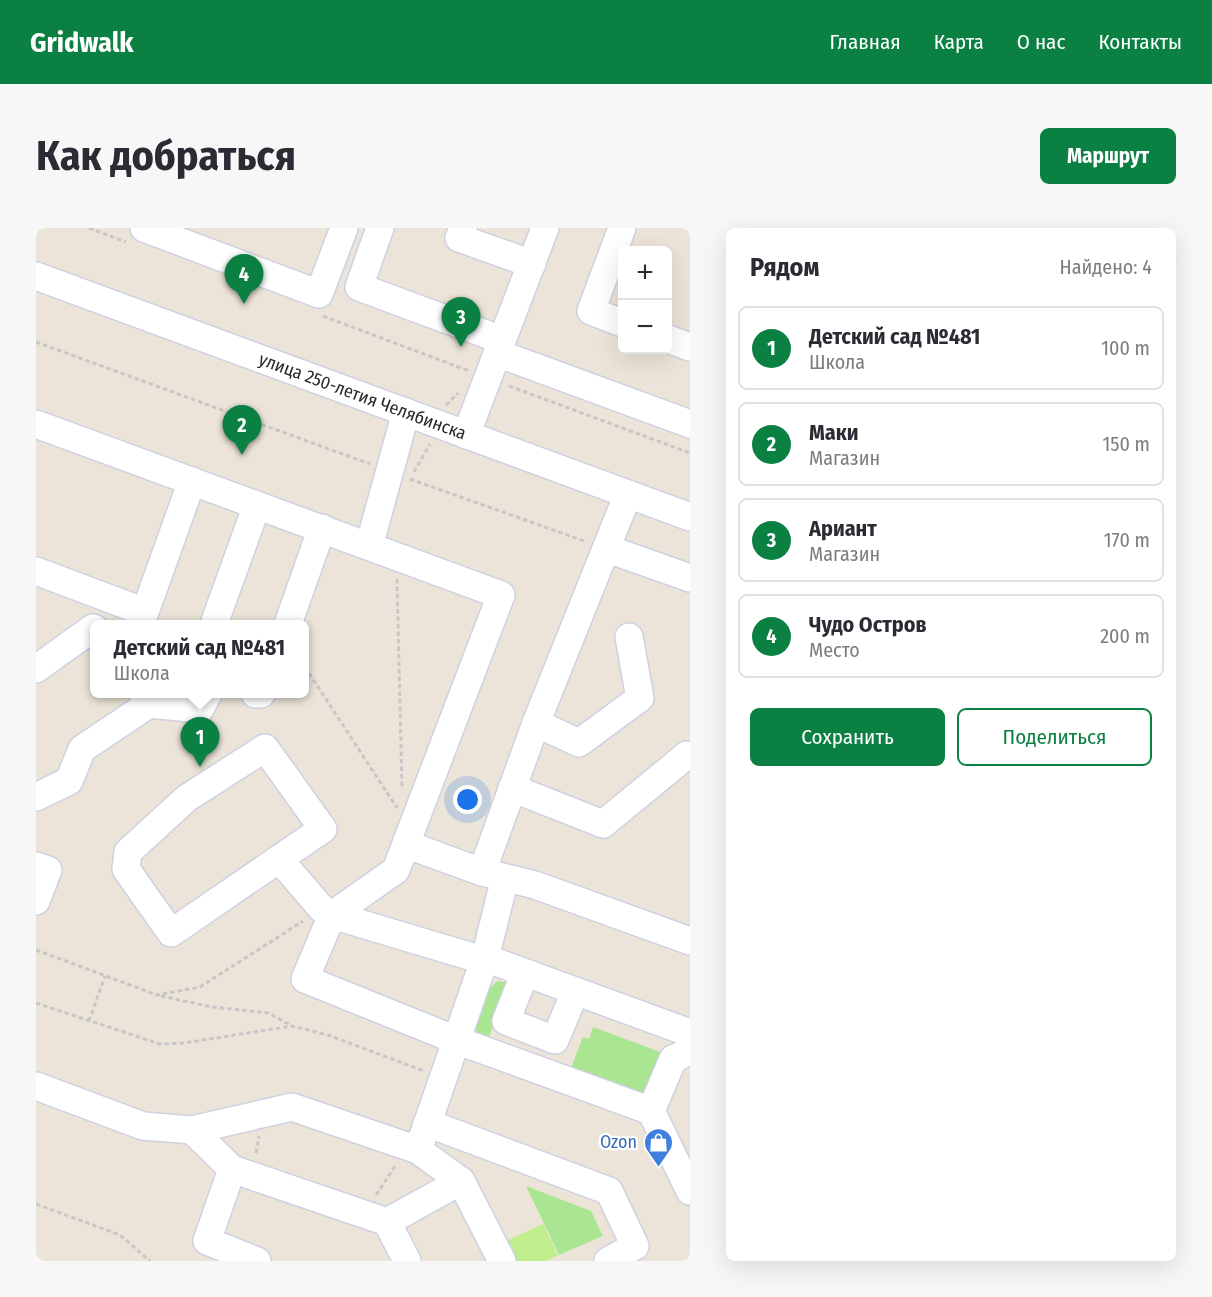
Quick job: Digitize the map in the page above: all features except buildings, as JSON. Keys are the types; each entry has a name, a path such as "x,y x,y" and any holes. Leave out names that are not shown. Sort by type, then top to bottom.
{"street":[{"path":"138,236 319,294 344,228"},
{"path":"380,228 359,287 690,424"},
{"path":"463,228 459,238 532,264"},
{"path":"466,435 545,228"},
{"path":"618,321 591,311 621,228"},
{"name":"улица 250-летия Челябинска","path":"36,276 690,517"},
{"path":"672,340 690,347"},
{"path":"369,546 406,412"},
{"path":"36,424 501,595 408,845 396,870 327,912 305,979 456,1040 651,1111 690,1191"},
{"path":"36,571 145,612 192,481"},
{"path":"413,1148 427,1123 456,1040 477,957 512,788 628,494"},
{"path":"215,620 257,505"},
{"path":"289,620 322,528"},
{"path":"608,549 690,578"},
{"path":"36,669 90,630"},
{"path":"536,723 579,743 640,698 629,637"},
{"path":"36,797 69,781 82,749 146,699 200,709 206,698"},
{"path":"265,748 323,829 279,859 171,933 126,868 128,852 187,798 265,748"},
{"path":"512,788 603,824 687,755 690,757"},
{"path":"408,845 493,875 535,885 690,942"},
{"path":"279,859 327,912 477,957 690,1033"},
{"path":"36,866 48,870 36,901"},
{"path":"525,973 506,1021 555,1040 575,992"},
{"path":"651,1111 674,1059 690,1051"},
{"path":"36,1086 143,1126 192,1130 292,1107 413,1148 461,1181 502,1261"},
{"path":"427,1123 609,1191 635,1246 608,1261"},
{"path":"192,1130 242,1173 375,1218 407,1261"},
{"path":"242,1173 207,1241 257,1261"},
{"path":"375,1218 461,1181"}],"path":[{"path":"89,228 138,236"},
{"path":"312,312 690,453"},
{"path":"36,342 608,549"},
{"path":"397,556 402,794"},
{"path":"309,673 403,818 401,844 408,845"},
{"path":"157,995 200,987 327,912"},
{"path":"36,950 157,995 212,1007 269,1013 292,1026 328,1035 443,1078"},
{"path":"88,1020 105,976"},
{"path":"36,1003 160,1044 184,1043 292,1026"},
{"path":"242,1173 263,1114"},
{"path":"375,1218 413,1148"},
{"path":"36,1204 120,1236 150,1261"}],"green space":[{"path":"498,981 510,983 488,1039 478,1036 476,1022 484,998"},
{"path":"593,1027 663,1053 648,1095 578,1069 576,1075 569,1073 583,1037 589,1039"},
{"path":"526,1186 591,1211 603,1236 559,1255"},
{"path":"543,1224 558,1255 546,1261 516,1261 506,1241"}],"place":[{"name":"Чудо Остров","path":"244,304"},
{"name":"Ариант","path":"461,347"},
{"name":"Маки","path":"242,455"},
{"name":"Детский сад №481","path":"200,767"},
{"name":"Ozon","path":"658,1168"}]}
